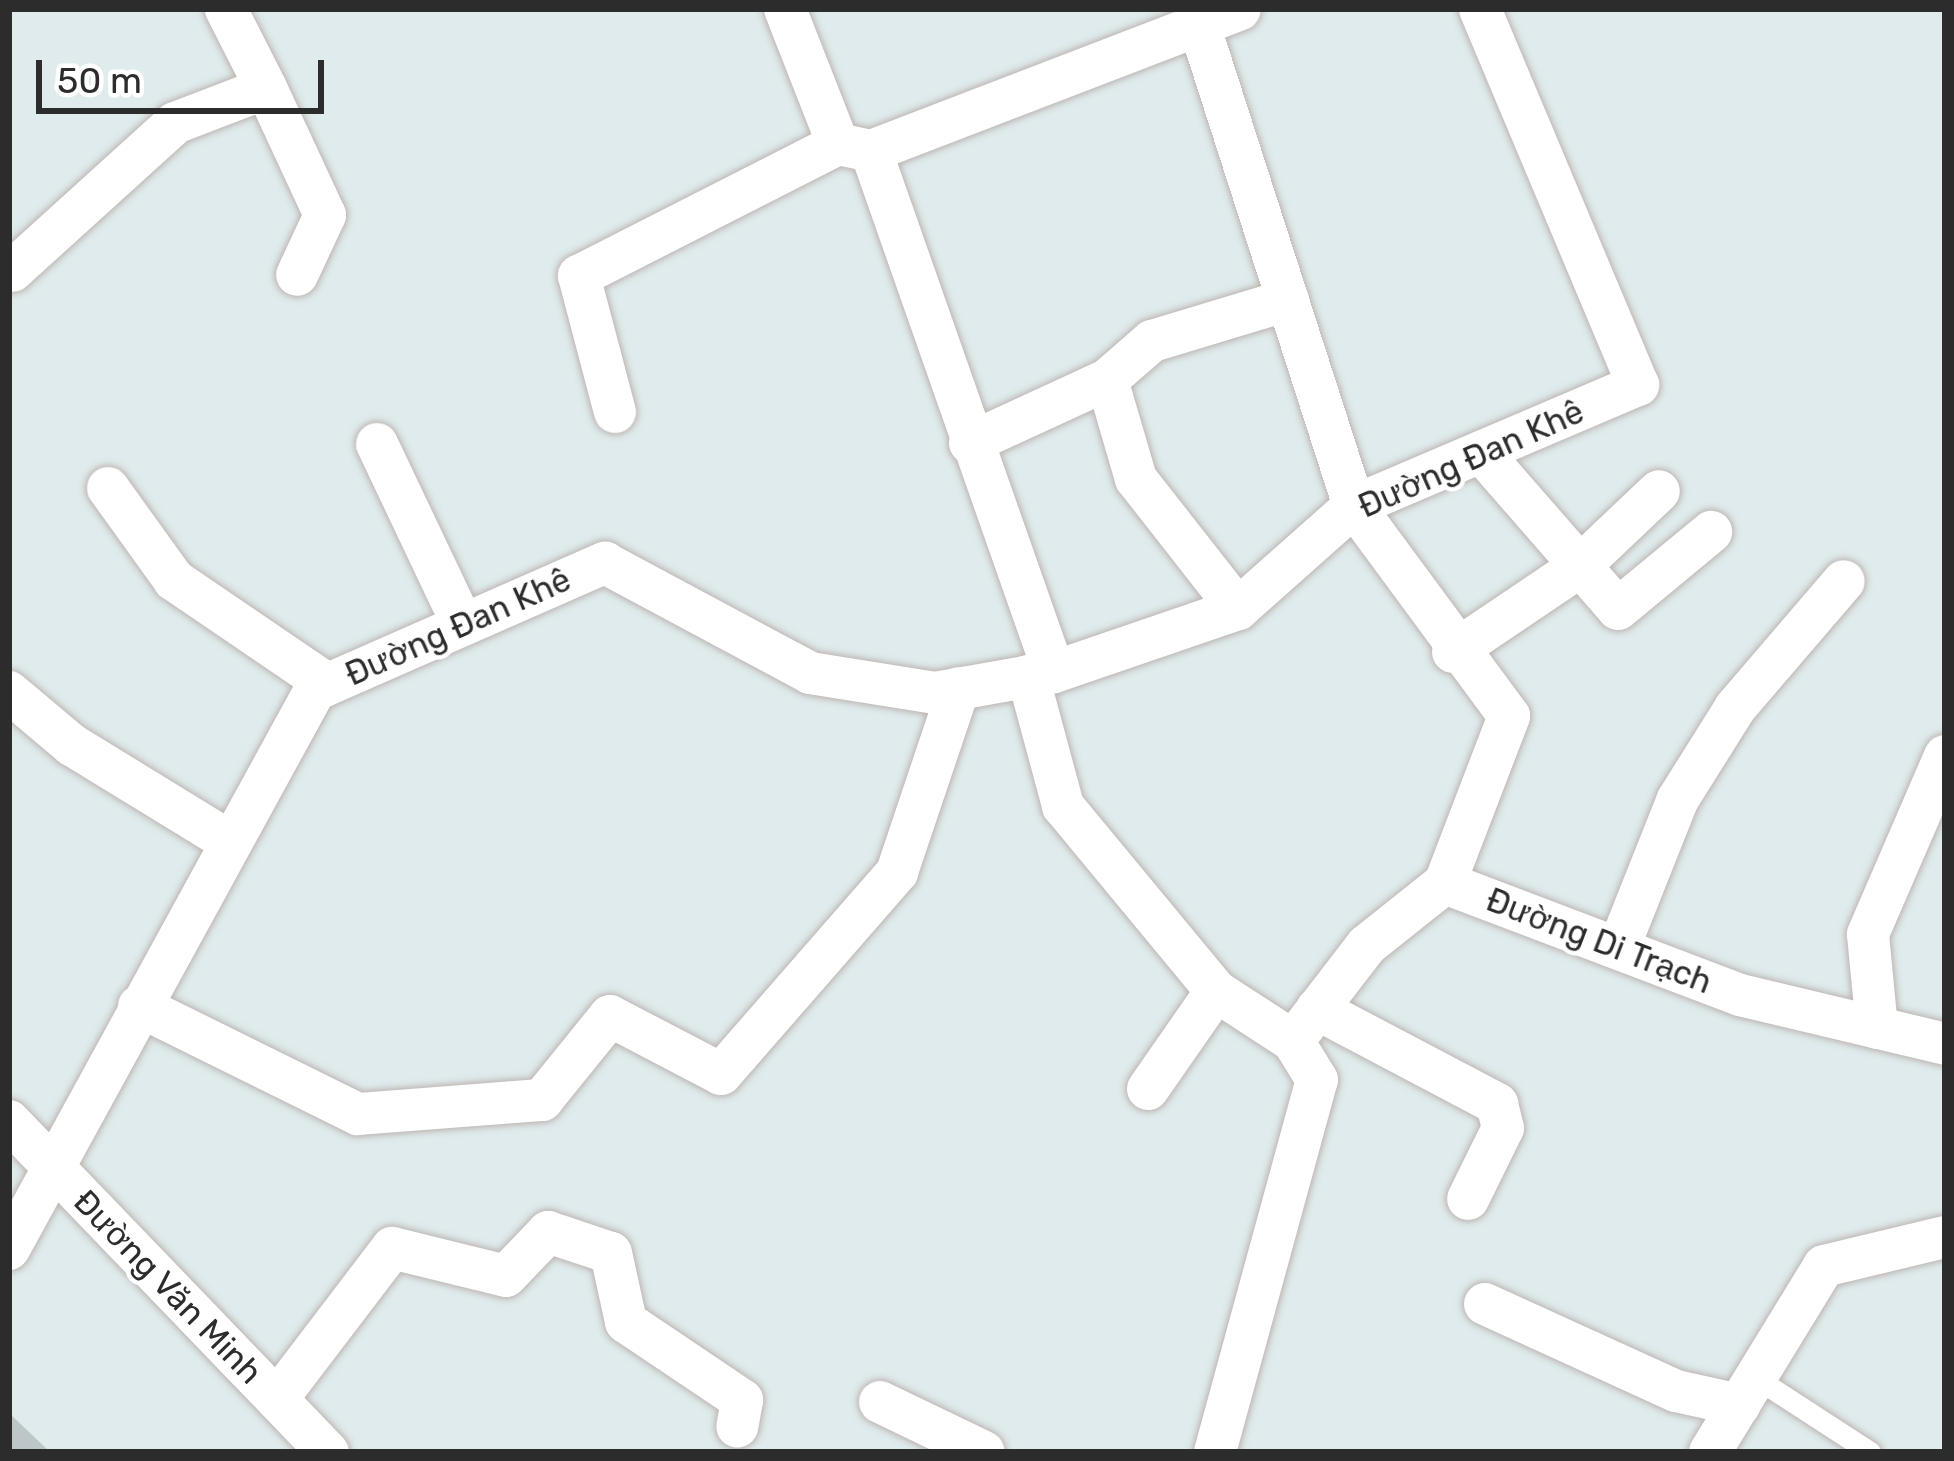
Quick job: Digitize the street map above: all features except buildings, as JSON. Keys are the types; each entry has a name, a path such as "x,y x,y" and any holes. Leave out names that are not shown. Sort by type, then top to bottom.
{"street":[{"path":"226,9 325,215 297,275"},
{"path":"784,9 854,147 970,443 1041,674 1063,806 1216,991 1497,1104 1503,1128 1468,1198"},
{"path":"616,412 579,276 854,147 1240,9"},
{"name":"Đường Đan Khê","path":"9,1249 48,1164 230,842 327,684 605,563 810,674 959,688 1041,674 1238,609 1354,506 1638,386 1480,9"},
{"name":"Đường Di Trạch","path":"1199,26 1354,506 1453,652 1509,716 1445,883 1740,995 1945,1044"},
{"path":"12,271 175,123 266,88"},
{"path":"970,443 1107,380 1152,341 1288,300"},
{"path":"1107,380 1136,479 1238,609"},
{"path":"377,443 464,625"},
{"path":"1481,452 1618,609 1711,532"},
{"path":"108,488 174,580 327,684"},
{"path":"1453,652 1580,567 1659,491"},
{"path":"1619,947 1678,800 1736,708 1844,580"},
{"path":"140,1006 358,1114 542,1100 610,1016 721,1074 897,872 959,688"},
{"path":"9,692 72,745 230,842"},
{"path":"1876,1028 1868,934 1945,755"},
{"path":"1305,1025 1367,945 1445,883"},
{"path":"1148,1088 1216,991"},
{"path":"1215,1452 1317,1080 1305,1025"},
{"name":"Đường Văn Minh","path":"9,1120 328,1452"},
{"path":"277,1399 392,1247 506,1276 548,1232 611,1252 626,1322 742,1400 737,1427"},
{"path":"1710,1452 1825,1266 1945,1237"},
{"path":"1485,1304 1676,1391 1748,1391"},
{"path":"880,1402 984,1452"}],"lane":[{"path":"1748,1391 1870,1452"}]}
